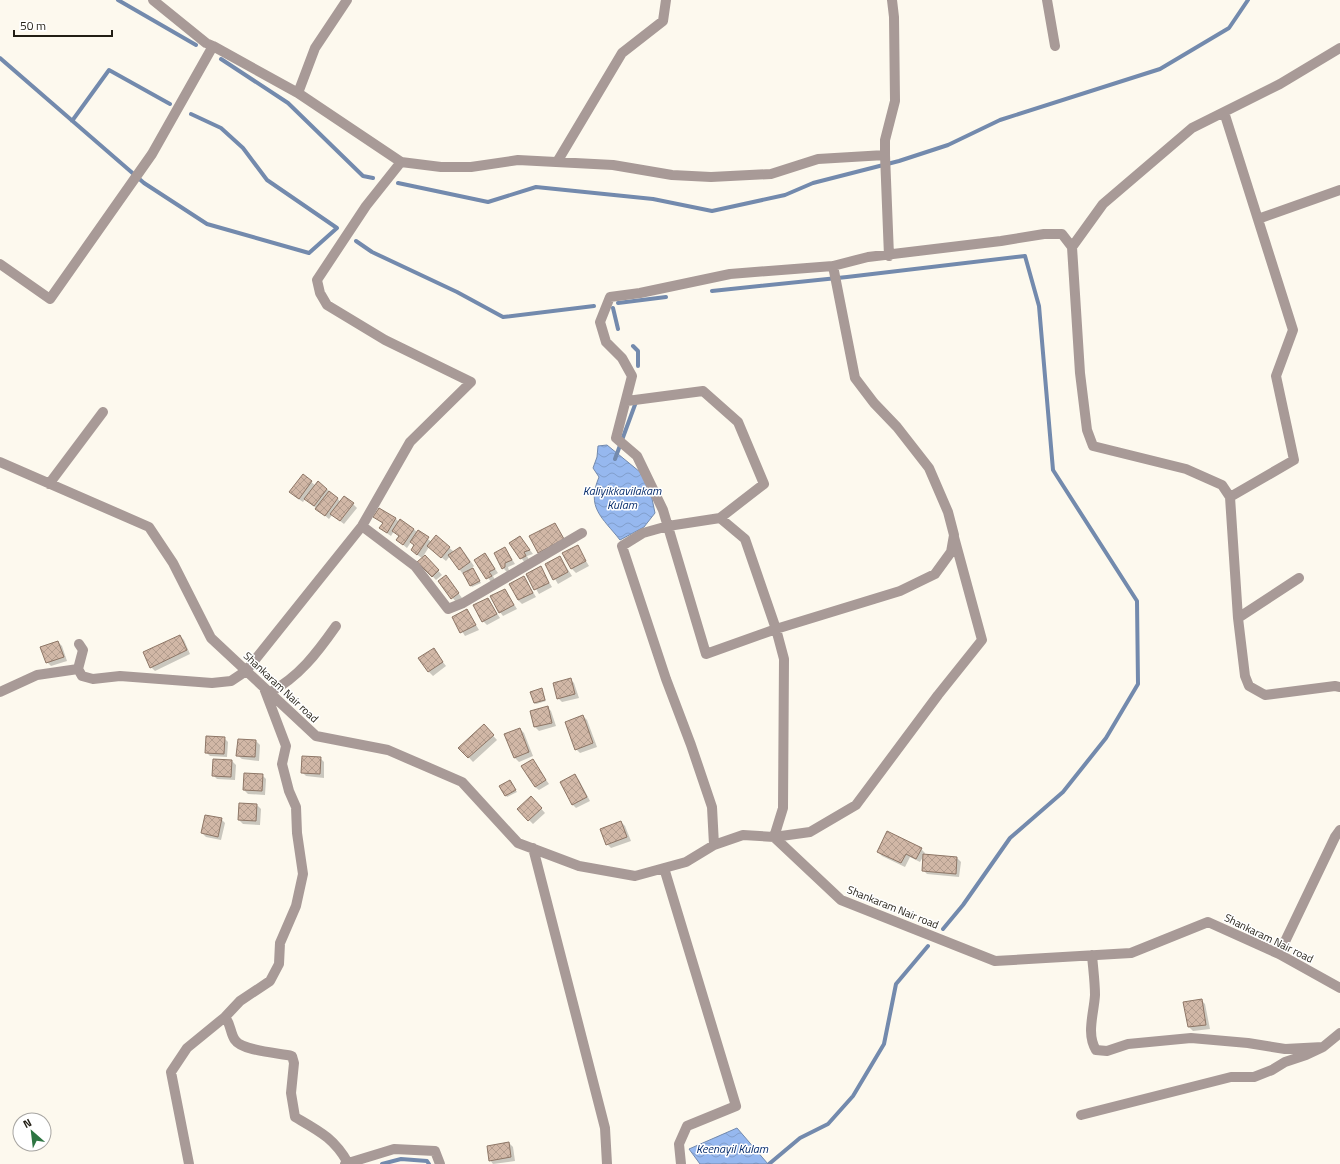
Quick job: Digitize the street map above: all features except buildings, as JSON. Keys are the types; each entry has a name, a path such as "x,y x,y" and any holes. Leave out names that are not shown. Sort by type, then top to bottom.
{"street":[{"path":"153,0 206,43 298,93 401,162 441,167 471,167 518,160 613,165 672,175 710,177 771,174 818,159 885,156"},
{"path":"298,93 316,48 347,0"},
{"path":"557,162 622,53 663,21 666,0"},
{"path":"889,256 885,140 895,101 894,17 892,0"},
{"path":"1047,0 1055,46"},
{"path":"0,264 50,299 130,182 152,154 213,46"},
{"path":"1072,247 1103,204 1192,128 1280,84 1340,48"},
{"path":"1224,112 1294,330 1276,376 1294,460 1230,497"},
{"path":"79,644 83,650 78,669 82,676 93,679 120,676 212,683 231,681 246,671 362,526 410,442 471,382 385,340 327,305 320,293 317,280 366,206 401,162"},
{"path":"1258,219 1340,190"},
{"path":"954,535 951,552 935,574 900,591 776,629 706,654 663,510 637,456 616,438 627,401 632,376 622,358 606,342 600,322 610,297 640,293 730,274 835,274 868,258 1001,242 1044,234 1062,234 1072,247 1080,373 1087,430 1093,446 1186,469 1222,485 1230,497 1238,618 1245,676 1249,686 1265,695 1335,686 1340,687"},
{"path":"720,518 745,539 776,629 784,659 783,808 774,836 810,832 856,805 938,695 982,640 948,512 929,468 897,427 874,403 855,378 835,274"},
{"path":"627,401 703,391 738,422 764,484 720,518 668,526 643,533 622,546 666,679 691,745 712,807 714,845"},
{"path":"49,484 103,412"},
{"name":"Shankaram Nair road","path":"0,462 149,528 173,563 211,638 316,736 388,750 462,782 518,843 579,866 635,876 686,862 714,845 743,835 774,836 841,900 995,961 1132,953 1208,922 1279,954 1340,988"},
{"path":"362,526 415,566 448,609 463,603 582,533"},
{"path":"1238,618 1299,578"},
{"path":"189,1164 171,1072 187,1048 225,1017 240,1001 270,981 279,964 280,943 296,906 303,874 297,833 296,807 288,791 282,764 286,746 267,690 284,684 304,668 336,626"},
{"path":"0,692 37,675 78,669"},
{"path":"1279,954 1334,837 1340,830"},
{"path":"533,848 605,1128 607,1164"},
{"path":"664,868 736,1106 687,1126 679,1144 680,1164"},
{"path":"1092,955 1095,994 1092,1043 1096,1050 1107,1051 1128,1044 1192,1038 1248,1043 1285,1049 1323,1047"},
{"path":"225,1017 230,1023 235,1040 241,1047 292,1056 294,1063 291,1093 296,1117 329,1137 342,1152 346,1164 394,1149 435,1151 440,1164"},
{"path":"1081,1115 1231,1078 1254,1077 1272,1070 1285,1062 1323,1047 1340,1033"}],"water":[{"name":"Kaliyikkavilakam Kulam","path":"607,445 640,472 650,489 655,513 644,527 620,540 598,512 594,497 595,488 599,477 593,468 597,457 598,446"},
{"name":"Keenayil Kulam","path":"737,1128 768,1164 700,1164 689,1149"}],"waterway":[{"path":"118,0 196,45"},
{"path":"398,183 488,202 536,187 653,199 712,211 785,195 813,183 899,161 948,145 1000,120 1160,69 1229,28 1248,0"},
{"path":"0,58 144,183 207,224 309,253 337,228 267,180 243,148 221,128 191,114"},
{"path":"221,59 288,103 363,176 373,178"},
{"path":"72,121 109,70 170,104"},
{"path":"356,241 372,252 457,292 503,317 594,306"},
{"path":"712,291 1025,256 1039,306 1053,470 1137,601 1138,684 1106,738 1063,792 1010,838 963,905 943,929"},
{"path":"618,303 666,297"},
{"path":"613,308 618,329"},
{"path":"633,346 638,351 638,366"},
{"path":"615,459 636,402"},
{"path":"769,1164 800,1138 828,1124 853,1096 884,1044 896,984 928,946"},
{"path":"382,1164 401,1159 427,1161 429,1164"}]}
